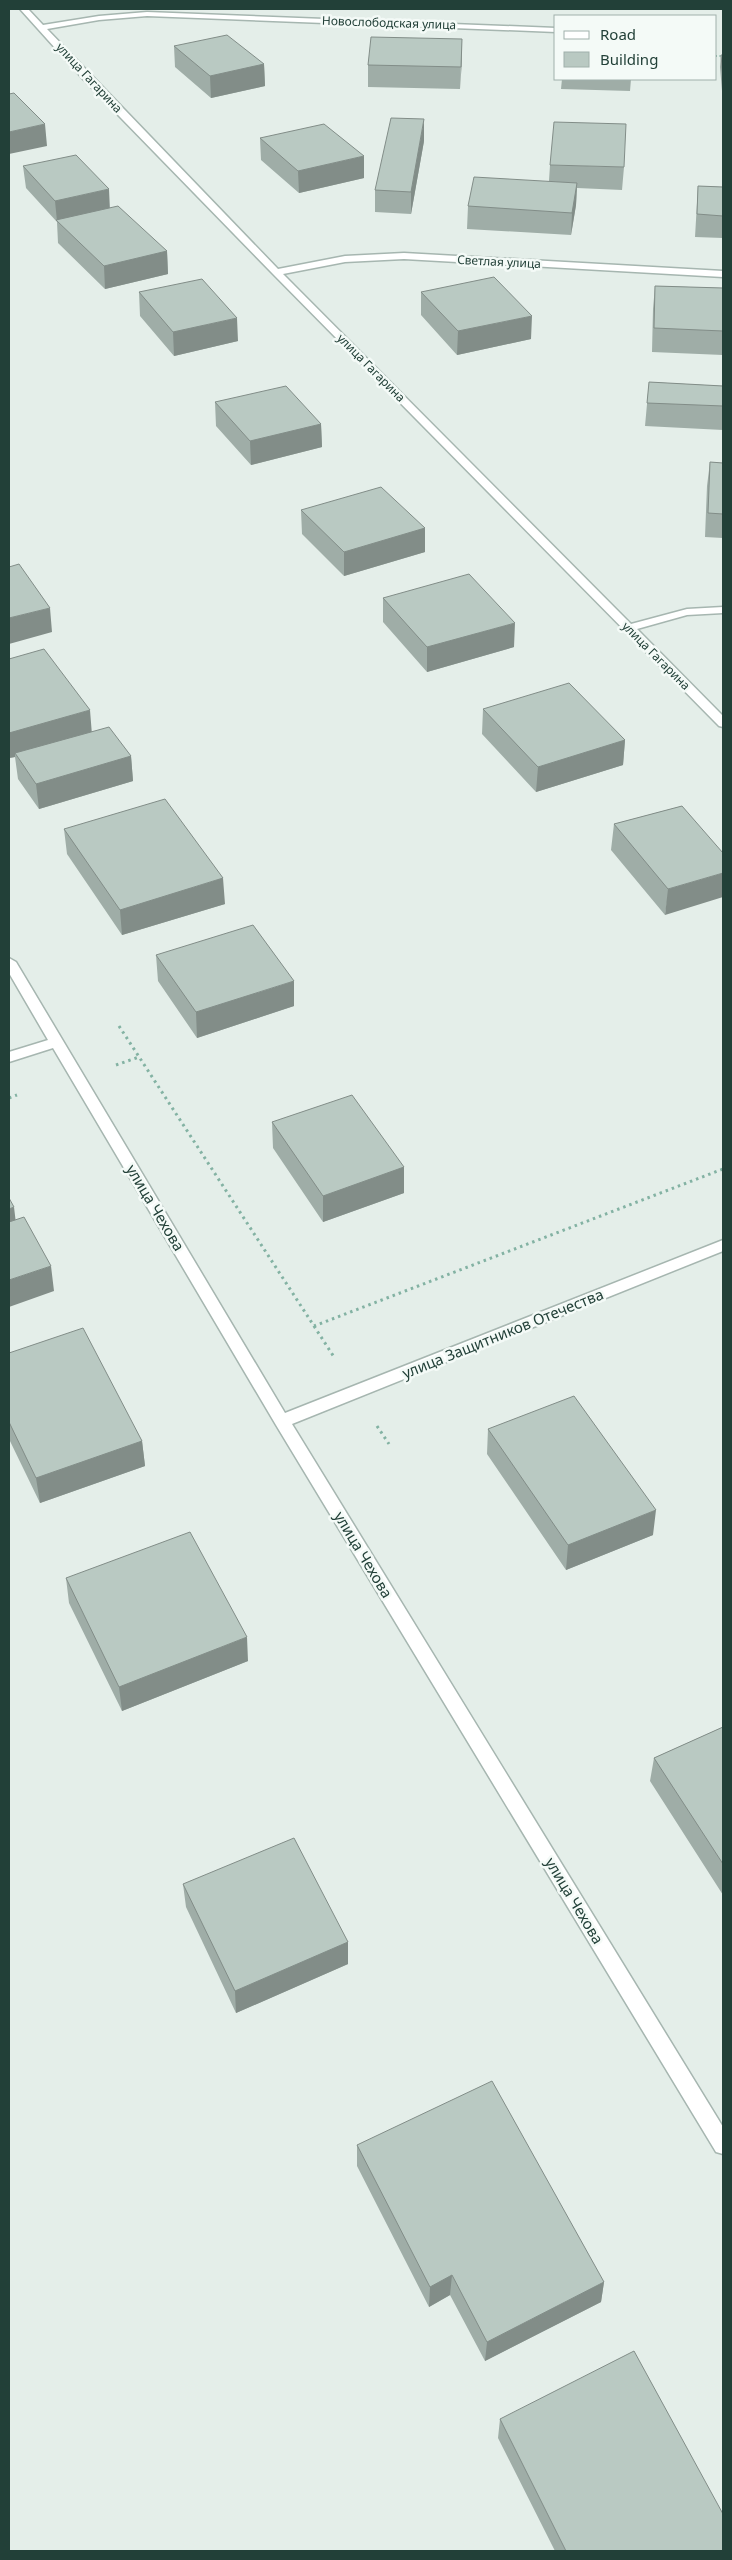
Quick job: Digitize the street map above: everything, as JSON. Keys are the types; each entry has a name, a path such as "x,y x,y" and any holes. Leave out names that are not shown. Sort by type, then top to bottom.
{"street":[{"name":"улица Гагарина","path":"24,9 43,27 86,77 276,272 723,723"},
{"name":"Новослободская улица","path":"43,27 99,18 148,14 554,30"},
{"name":"Светлая улица","path":"276,272 345,259 404,256 723,274"},
{"path":"628,628 687,612 723,610"},
{"name":"улица Чехова","path":"9,962 282,1421 723,2145"},
{"path":"9,1057 57,1042"},
{"name":"улица Защитников Отечества","path":"282,1421 723,1246"}],"path":[{"path":"119,1026 314,1326 723,1169"}],"building":[{"path":"227,35 264,64 210,76 174,46"},
{"path":"371,37 462,39 461,67 368,65"},
{"path":"721,55 723,55 723,79"},
{"path":"14,93 45,124 9,132 9,94"},
{"path":"391,118 424,119 411,192 375,190"},
{"path":"554,122 626,124 624,167 550,165"},
{"path":"324,124 364,156 298,171 260,138"},
{"path":"76,155 109,189 55,201 23,166"},
{"path":"474,177 577,183 572,213 468,206"},
{"path":"698,186 723,187 723,216 697,214"},
{"path":"118,206 167,251 104,266 56,220"},
{"path":"494,277 532,316 458,331 421,292"},
{"path":"202,279 237,318 173,332 139,292"},
{"path":"655,286 723,288 723,331 654,328"},
{"path":"649,382 723,386 723,406 647,403"},
{"path":"286,386 321,424 250,441 215,402"},
{"path":"710,462 723,463 723,514 708,513"},
{"path":"381,487 425,528 344,552 301,510"},
{"path":"19,564 50,608 9,618 9,567"},
{"path":"469,574 515,623 427,647 383,598"},
{"path":"44,649 90,710 9,733 9,659"},
{"path":"569,683 625,740 538,767 483,709"},
{"path":"109,727 131,756 36,784 15,753"},
{"path":"165,799 223,878 120,910 64,829"},
{"path":"682,806 723,853 723,873 668,889 614,824"},
{"path":"253,925 294,981 196,1012 156,955"},
{"path":"352,1095 404,1167 323,1196 272,1122"},
{"path":"9,1198 14,1207 9,1209"},
{"path":"24,1217 51,1266 9,1280 9,1222"},
{"path":"83,1328 142,1441 36,1478 9,1422 9,1353"},
{"path":"574,1396 656,1510 568,1545 488,1429"},
{"path":"190,1532 247,1637 119,1687 66,1578"},
{"path":"723,1727 723,1864 654,1758"},
{"path":"294,1838 348,1942 235,1991 183,1884"},
{"path":"492,2081 604,2282 487,2342 452,2275 430,2287 357,2145"},
{"path":"634,2351 723,2514 723,2551 566,2551 500,2419"}]}
